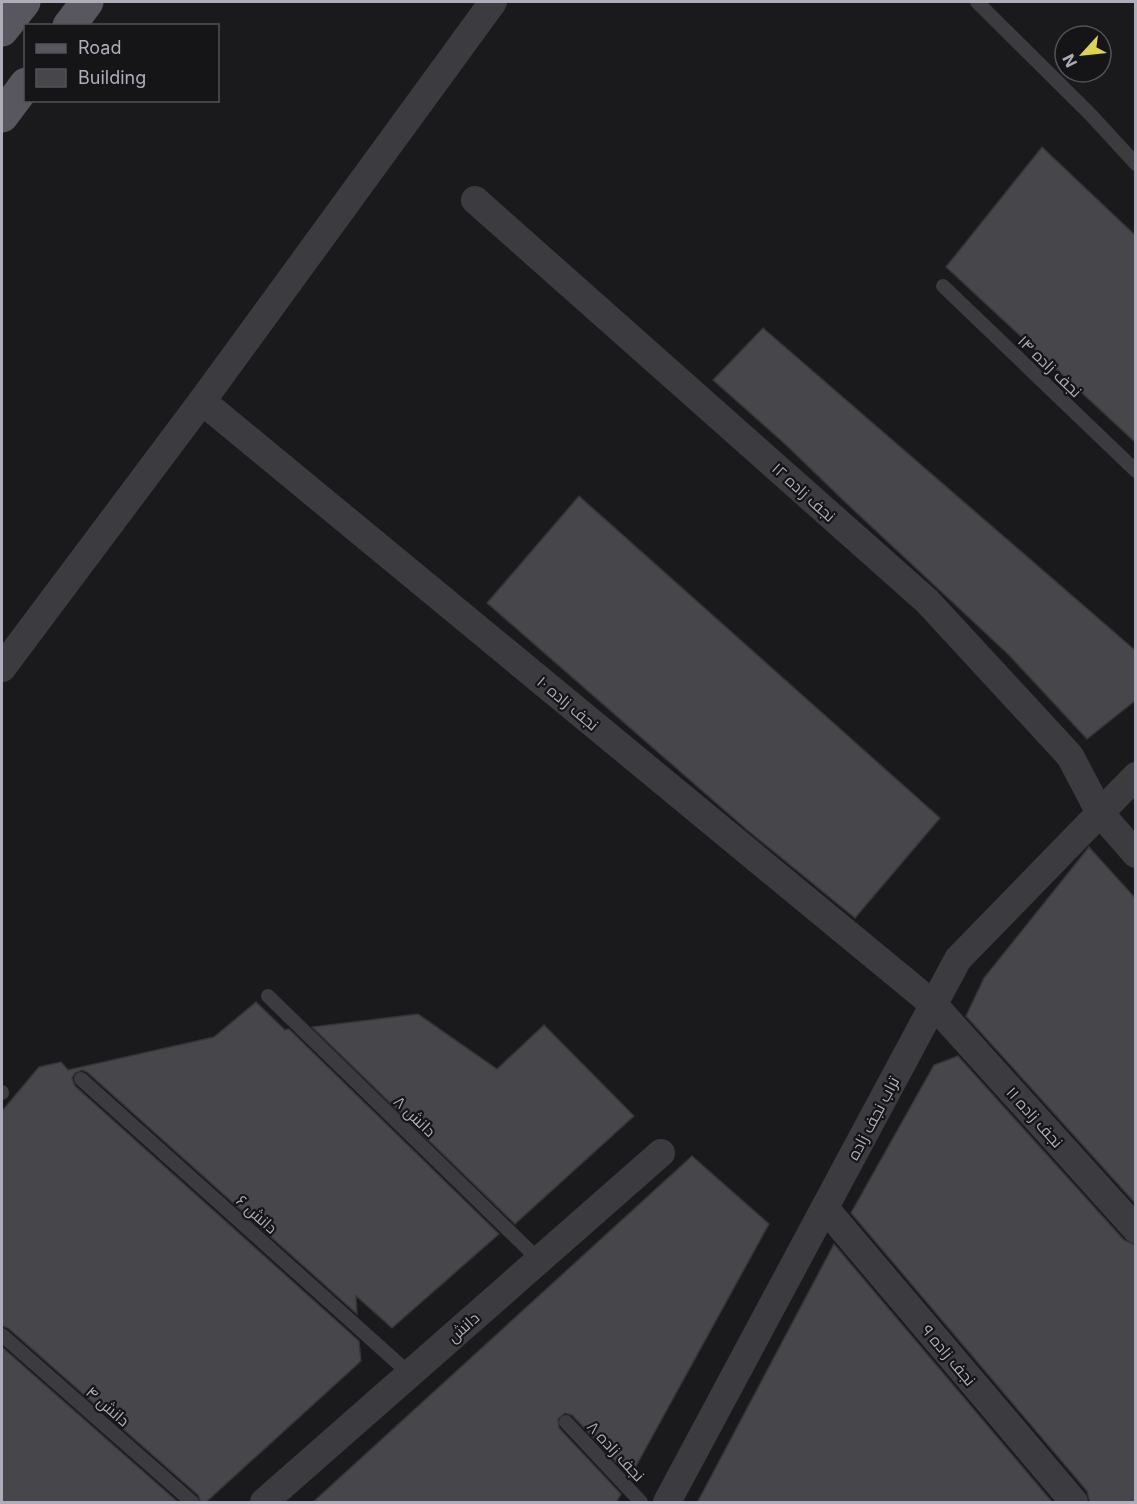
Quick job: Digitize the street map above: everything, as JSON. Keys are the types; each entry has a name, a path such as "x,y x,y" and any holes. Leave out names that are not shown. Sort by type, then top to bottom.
{"main road":[{"path":"2,30 24,2"},
{"path":"70,24 87,2"},
{"path":"2,116 24,87"}],"street":[{"path":"2,668 202,401 494,2"},
{"name":"نجف زاده ۱۲","path":"475,200 927,601 1070,756 1100,813 1136,854"},
{"name":"نجف زاده ۱۰","path":"202,401 934,1005"},
{"name":"تراب نجف زاده","path":"667,1503 958,959 1136,776"},
{"name":"نجف زاده ۱۱","path":"934,1005 1136,1229"},
{"name":"دانش","path":"266,1502 661,1153"},
{"name":"نجف زاده ۹","path":"825,1208 1074,1503"}],"lane":[{"path":"977,2 1090,114 1136,164"},
{"name":"نجف زاده ۱۴","path":"943,286 1136,471"},
{"name":"دانش ۸","path":"268,996 539,1260"},
{"name":"دانش ۶","path":"81,1078 410,1374"},
{"name":"دانش ۴","path":"2,1335 192,1503"},
{"name":"نجف زاده ۸","path":"566,1422 642,1503"}],"building":[{"path":"1042,147 1136,236 1136,443 946,267"},
{"path":"763,328 1136,651 1136,700 1087,739 1009,655 785,444 713,380"},
{"path":"579,496 940,818 855,918 746,829 487,603"},
{"path":"1089,847 1136,899 1136,1204 966,1016 984,978"},
{"path":"256,1002 285,1030 289,1029 499,1234 392,1328 356,1296 357,1314 87,1072 82,1070 75,1073 72,1078 75,1086 359,1341 361,1361 205,1503 201,1503 198,1495 8,1328 2,1326 2,1111 39,1067 61,1062 68,1070 214,1037"},
{"path":"418,1014 497,1069 544,1025 634,1116 515,1224 312,1027"},
{"path":"958,1056 1124,1240 1136,1245 1136,1503 1090,1503 1087,1491 851,1213 934,1065"},
{"path":"692,1156 769,1224 630,1477 572,1415 565,1413 558,1419 559,1428 621,1494 616,1503 312,1503"},
{"path":"834,1244 1053,1503 697,1503"},
{"path":"2,1347 179,1503 2,1503"}]}
